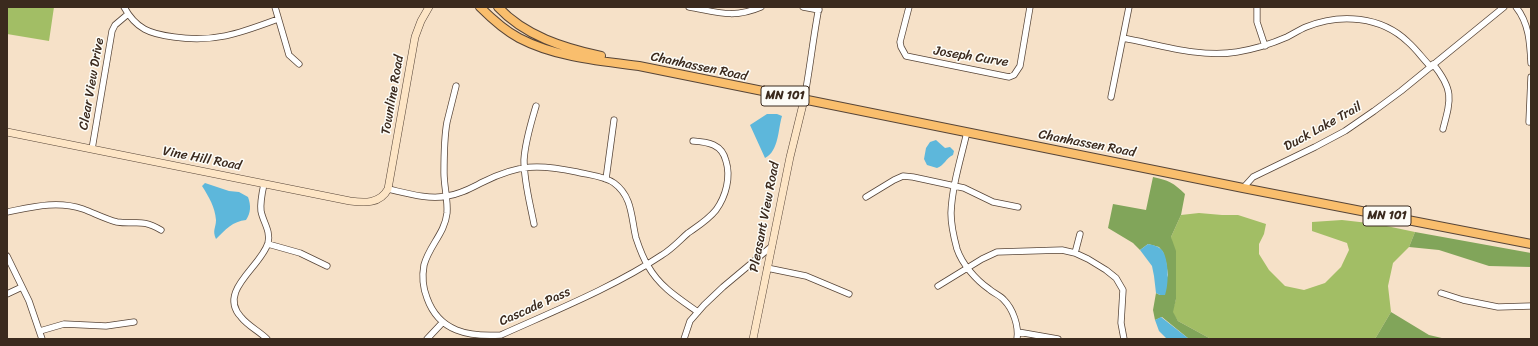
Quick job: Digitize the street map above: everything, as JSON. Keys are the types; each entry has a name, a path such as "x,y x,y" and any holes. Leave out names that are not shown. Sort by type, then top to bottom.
{"main road":[{"name":"MN 101","path":"480,7 504,29 520,38 544,48 589,59 639,66"},
{"name":"MN 101","path":"498,7 513,20 553,43 639,66"},
{"name":"Chanhassen Road","path":"639,66 1243,188 1531,244"}],"street":[{"path":"124,7 128,14 142,29 152,33 190,40 230,36 278,19"},
{"path":"275,7 289,55 299,64"},
{"name":"Townline Road","path":"388,189 415,37 421,20 429,7"},
{"path":"689,7 731,15 751,12 761,7"},
{"path":"803,7 819,9 812,60 804,100"},
{"name":"Joseph Curve","path":"909,7 900,42 901,48 906,56 1009,77 1014,75 1020,66 1030,7"},
{"path":"1111,97 1129,7"},
{"path":"1257,7 1257,22 1265,46"},
{"name":"Duck Lake Trail","path":"1243,188 1253,177 1345,131 1402,91 1504,7"},
{"path":"1516,7 1524,18 1527,27 1531,63"},
{"name":"Clear View Drive","path":"92,149 112,31 115,25 128,14"},
{"path":"1123,38 1210,53 1236,52 1265,46 1319,22 1350,18 1366,20 1381,25 1408,41 1446,81 1449,90 1449,108 1443,129"},
{"path":"1528,122 1531,77"},
{"name":"Cascade Pass","path":"456,86 447,122 444,151 445,197 447,210 446,221 427,257 423,274 424,290 430,307 439,319 450,327 466,334 484,336 501,335 601,289 664,254 707,220 722,199 728,171 724,154 717,146 707,142 693,141"},
{"name":"Pleasant View Road","path":"752,339 790,157 804,100"},
{"path":"534,224 529,200 524,159 536,106"},
{"path":"606,179 614,120"},
{"name":"Vine Hill Road","path":"7,132 360,203 377,200 382,197 388,189"},
{"path":"967,132 955,186 951,213 954,235 958,251 968,268 988,288 1004,299 1013,314 1018,332 1016,339"},
{"path":"388,189 425,196 445,197 463,193 484,181 510,170 543,166 606,179 614,183 622,191 628,201 636,238 647,264 662,286 698,312"},
{"path":"866,197 894,180 904,176 964,188 993,202 1018,207"},
{"path":"264,184 261,203 268,233 268,244 236,290 234,305 242,318 267,339"},
{"path":"7,212 46,205 68,206 82,209 108,220 148,223 161,230"},
{"path":"1075,253 1080,234"},
{"path":"268,244 300,253 327,266"},
{"path":"684,339 690,321 698,312 723,287 772,246"},
{"path":"938,286 982,259 997,252 1062,250 1075,253 1106,270 1116,278 1123,290 1121,323 1124,339"},
{"path":"7,256 22,287 42,339"},
{"path":"767,268 806,276 849,294"},
{"path":"7,294 22,287"},
{"path":"1441,293 1498,308 1531,306"},
{"path":"40,331 64,324 106,326 134,322"},
{"path":"427,339 443,322"},
{"path":"1018,332 1058,339"}],"green space":[{"path":"7,7 54,7 49,41 7,34"},
{"path":"1153,177 1170,182 1185,194 1181,215 1171,237 1176,251 1176,299 1173,312 1178,321 1211,339 1189,339 1162,317 1155,320 1153,310 1156,293 1160,295 1168,275 1163,252 1159,247 1148,244 1140,250 1133,243 1108,228 1113,204 1146,210"},
{"path":"1199,213 1238,215 1266,224 1264,234 1259,244 1259,254 1269,270 1285,286 1304,290 1325,283 1341,267 1349,250 1347,243 1312,231 1312,222 1342,220 1377,224 1415,232 1409,247 1393,263 1388,286 1391,312 1375,339 1211,339 1178,321 1172,312 1176,299 1171,237 1181,215"},
{"path":"1415,232 1531,253 1531,267 1489,266 1439,250 1409,247"},
{"path":"1391,312 1429,335 1446,339 1375,339"}],"water":[{"path":"767,114 777,114 782,116 773,150 770,155 765,158 750,125"},
{"path":"936,140 945,148 950,147 954,151 953,155 937,168 927,165 924,159 926,148 930,142"},
{"path":"205,183 229,191 239,192 248,197 250,203 250,212 246,220 233,224 216,239 214,231 216,220 211,202 202,186"},
{"path":"1148,244 1154,245 1162,250 1166,259 1168,272 1165,295 1156,293 1152,266 1140,250"},
{"path":"1161,317 1189,339 1167,339 1159,331 1155,320"}]}
